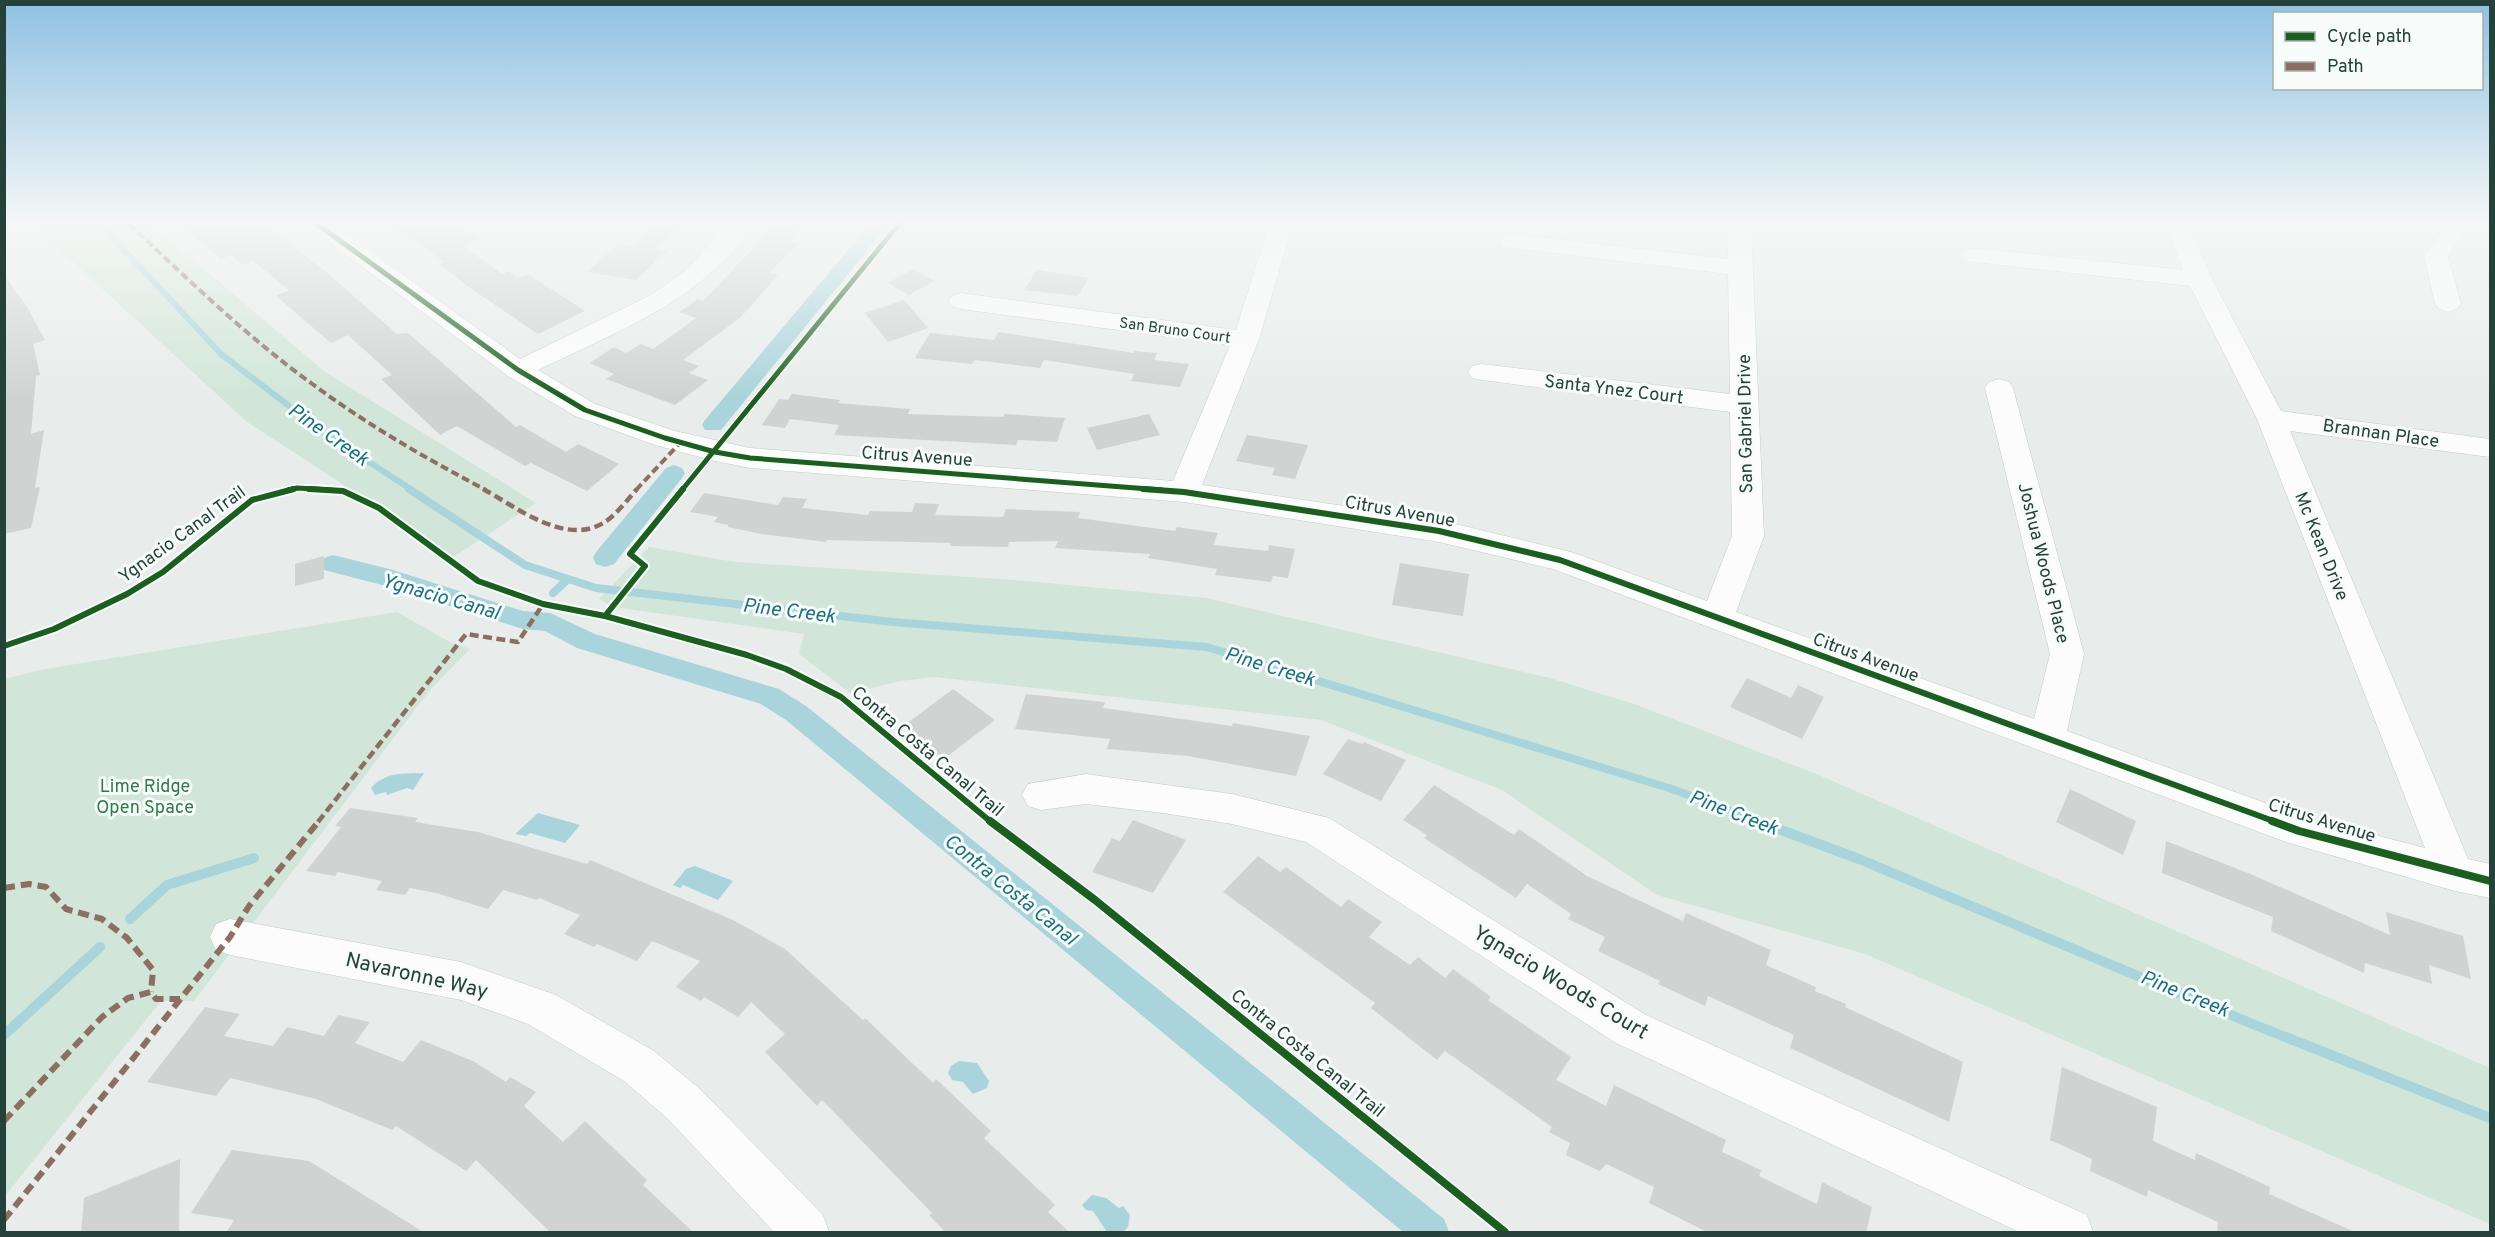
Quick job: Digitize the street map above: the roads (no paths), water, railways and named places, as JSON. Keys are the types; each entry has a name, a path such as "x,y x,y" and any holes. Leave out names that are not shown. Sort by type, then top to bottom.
{"street":[{"name":"Citrus Avenue","path":"396,282 518,370 585,410 665,438 724,454 1184,492 1439,531 1560,560 2299,831 2455,874 2490,881"},
{"path":"518,370 660,300 686,282"},
{"path":"1184,492 1246,339 1263,282"},
{"name":"San Gabriel Drive","path":"1717,619 1748,536 1741,282"},
{"name":"Mc Kean Drive","path":"2200,282 2271,419 2455,874"},
{"path":"2442,282 2448,304"},
{"name":"San Bruno Court","path":"961,301 1246,339"},
{"name":"Santa Ynez Court","path":"1482,372 1745,405"},
{"name":"Joshua Woods Place","path":"1999,388 2067,654 2047,739"},
{"name":"Brannan Place","path":"2271,419 2490,448"},
{"name":"Ygnacio Woods Court","path":"1041,795 1086,789 1163,798 1232,809 1316,829 1631,1029 2070,1233"},
{"name":"Navaronne Way","path":"230,937 461,981 541,1009 639,1066 684,1104 806,1233"}],"water":[{"path":"424,773 413,790 407,788 387,795 386,792 375,795 371,788 389,776"},
{"path":"538,813 580,825 565,843 530,833 526,836 515,834"},
{"path":"695,866 733,881 718,900 683,885 680,888 673,885 686,869"},
{"path":"959,1061 977,1063 989,1081 987,1088 973,1094 963,1082 952,1080 948,1073 951,1066"},
{"path":"1092,1195 1106,1198 1119,1208 1123,1206 1130,1215 1128,1227 1124,1231 1107,1232 1093,1211 1086,1210 1082,1205"}],"waterway":[{"name":"Pine Creek","path":"154,282 221,354 326,434 412,490"},
{"name":"Contra Costa Canal","path":"713,425 832,282"},
{"name":"Contra Costa Canal","path":"605,558 674,473"},
{"name":"Pine Creek","path":"409,489 525,565 596,588 893,622 1207,647 1672,789 1761,822"},
{"name":"Contra Costa Canal","path":"333,564 393,579 523,620 550,622 586,641 770,696 796,713 1431,1232"},
{"path":"553,593 568,579"},
{"name":"Pine Creek","path":"1757,821 1859,859 2250,1023 2490,1118"},
{"path":"130,919 167,885 254,858"},
{"path":"4,1035 100,947"}],"water label":[{"name":"Ygnacio Canal","path":"441,596"}],"park label":[{"name":"Lime Ridge Open Space","path":"145,796"}]}
